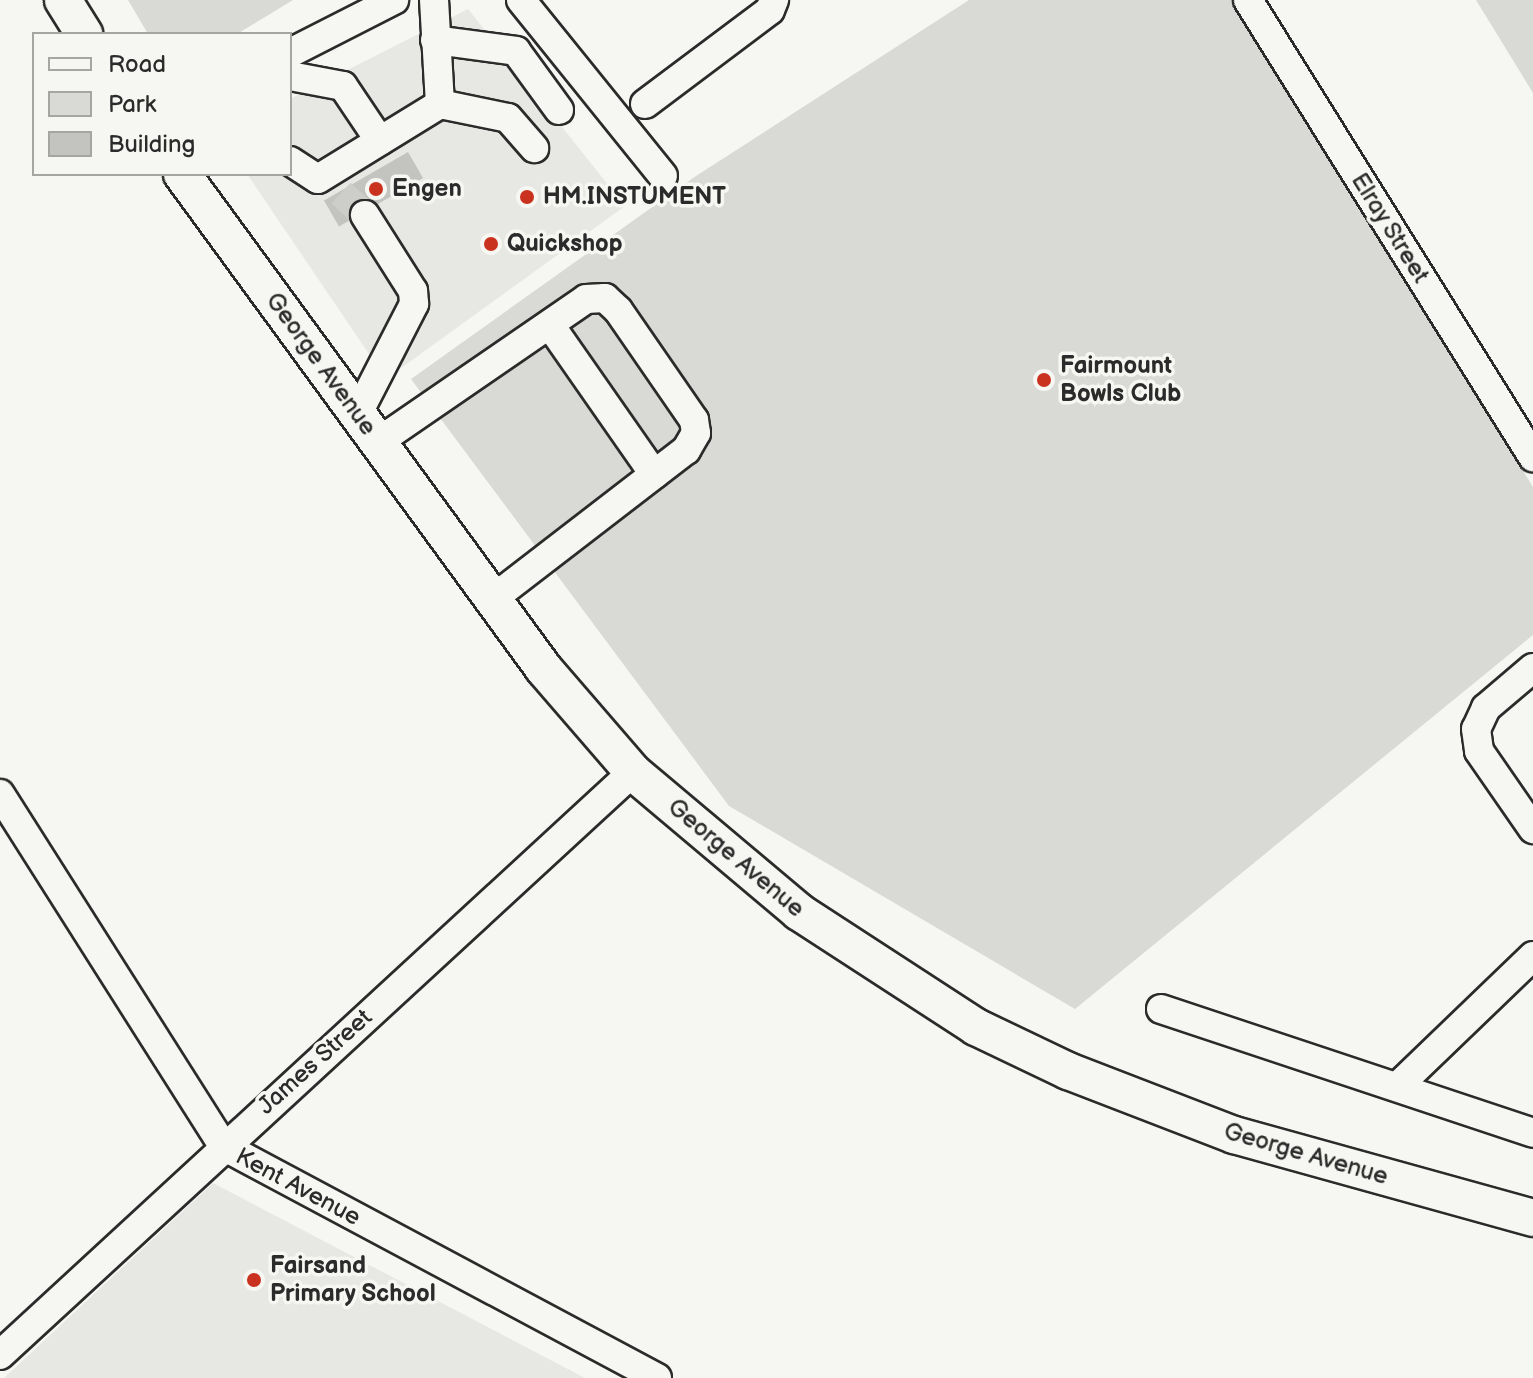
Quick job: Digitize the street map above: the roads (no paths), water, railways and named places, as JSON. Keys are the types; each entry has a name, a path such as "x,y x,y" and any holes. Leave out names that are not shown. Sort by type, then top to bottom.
{"main road":[{"path":"63,0 83,32"},
{"path":"90,0 110,32"},
{"name":"George Avenue","path":"183,176 490,601 633,772 799,912 976,1027 1068,1071 1234,1135 1533,1218"}],"street":[{"path":"292,52 394,0"},
{"path":"434,0 440,104"},
{"path":"521,0 663,176"},
{"path":"645,104 770,10 774,0"},
{"name":"Elray Street","path":"1248,0 1533,457"},
{"path":"435,40 516,51 559,110"},
{"path":"538,84 569,61"},
{"path":"292,76 343,86 380,141"},
{"path":"292,162 329,186 380,141 440,104 508,118 534,148"},
{"path":"365,215 413,291 414,304 368,428"},
{"path":"368,428 550,325 586,299 605,298 643,347 694,420 696,433 686,450 490,601"},
{"path":"550,325 654,474"},
{"path":"1533,668 1486,708 1476,729 1479,751 1533,829"},
{"name":"James Street","path":"0,1355 223,1146 633,772"},
{"name":"Kent Avenue","path":"0,794 223,1146 657,1378"},
{"path":"1399,1085 1533,956"},
{"path":"1161,1009 1399,1085 1533,1133"}],"tunnel":[{"path":"341,193 365,215"}],"place":[{"name":"Engen","path":"376,189"},
{"name":"HM.INSTUMENT","path":"527,197"},
{"name":"Quickshop","path":"491,244"},
{"name":"Fairmount Bowls Club","path":"1044,380"},
{"name":"Fairsand Primary School","path":"254,1280"}]}
